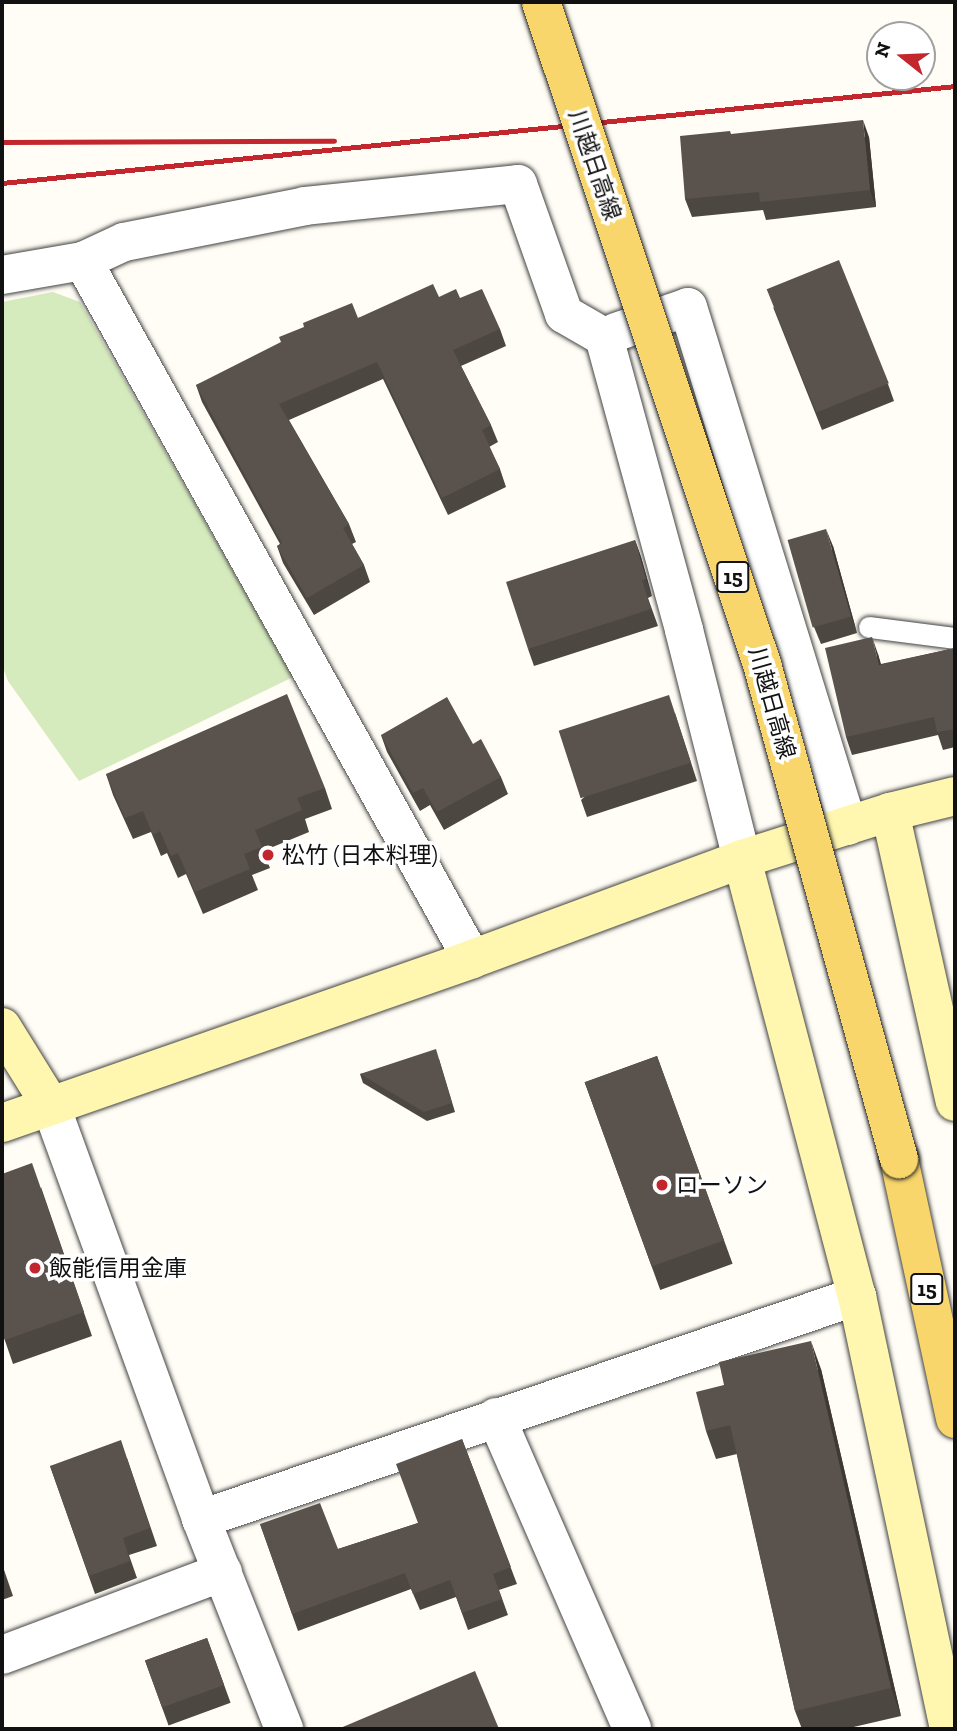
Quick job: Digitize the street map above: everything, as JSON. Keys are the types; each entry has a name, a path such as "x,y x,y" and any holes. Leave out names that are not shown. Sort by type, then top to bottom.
{"main road":[{"name":"川越日高線","path":"541,2 762,664 899,1159 955,1419"}],"street":[{"path":"2,275 83,261 124,242 305,206 518,184 564,314 604,337 684,630 857,1296 949,1729"},
{"path":"83,261 472,959"},
{"path":"604,337 688,307 848,826"},
{"path":"2,1123 472,959 742,859 890,812 955,796"},
{"path":"890,812 955,1102"},
{"path":"2,1027 51,1106 201,1519 284,1729"},
{"path":"201,1519 857,1296"},
{"path":"496,1417 632,1729"},
{"path":"2,1655 223,1573"},
{"path":"937,1666 942,1729"}],"lane":[{"path":"869,627 955,638"}],"green space":[{"path":"53,292 80,302 293,677 79,781 8,681 2,665 2,302"}],"building":[{"path":"863,120 870,190 760,202 759,192 685,199 680,136 730,131 731,134"},
{"path":"839,260 889,383 817,413 767,289"},
{"path":"433,284 439,297 456,289 460,298 482,289 500,329 453,350 491,425 482,430 500,469 442,498 377,362 279,404 349,524 343,528 364,565 307,598 277,546 282,543 196,385 281,342 279,337 304,327 303,323 352,303 358,318"},
{"path":"826,529 851,616 813,628 788,540"},
{"path":"635,540 646,579 642,580 651,609 528,649 506,582"},
{"path":"872,637 879,665 955,648 955,729 937,732 934,717 846,737 825,648"},
{"path":"287,694 325,788 297,798 302,810 255,830 262,847 244,854 250,869 195,892 178,853 171,856 160,831 153,835 143,811 125,818 106,774"},
{"path":"669,695 691,763 581,798 559,731"},
{"path":"447,697 473,744 481,739 501,777 437,812 423,788 413,793 381,735"},
{"path":"436,1049 452,1103 424,1112 360,1074"},
{"name":"ローソン","path":"657,1056 724,1240 652,1267 585,1082"},
{"name":"飯能信用金庫","path":"32,1163 84,1312 5,1340 2,1332 2,1174"},
{"path":"811,1341 891,1688 795,1711 730,1425 706,1431 696,1392 724,1385 719,1362"},
{"path":"462,1439 511,1567 493,1574 502,1599 462,1613 450,1580 413,1594 405,1573 292,1614 260,1524 320,1503 338,1549 418,1523 396,1464"},
{"path":"121,1440 150,1528 123,1538 130,1561 89,1576 50,1466"},
{"path":"207,1638 224,1685 162,1708 145,1661"},
{"path":"475,1671 499,1729 338,1729"}],"railway":[{"path":"2,183 955,86"},
{"path":"2,142 334,141"}],"place":[{"name":"松竹 (日本料理)","path":"268,855"},
{"name":"ローソン","path":"662,1185"},
{"name":"飯能信用金庫","path":"35,1268"}]}
